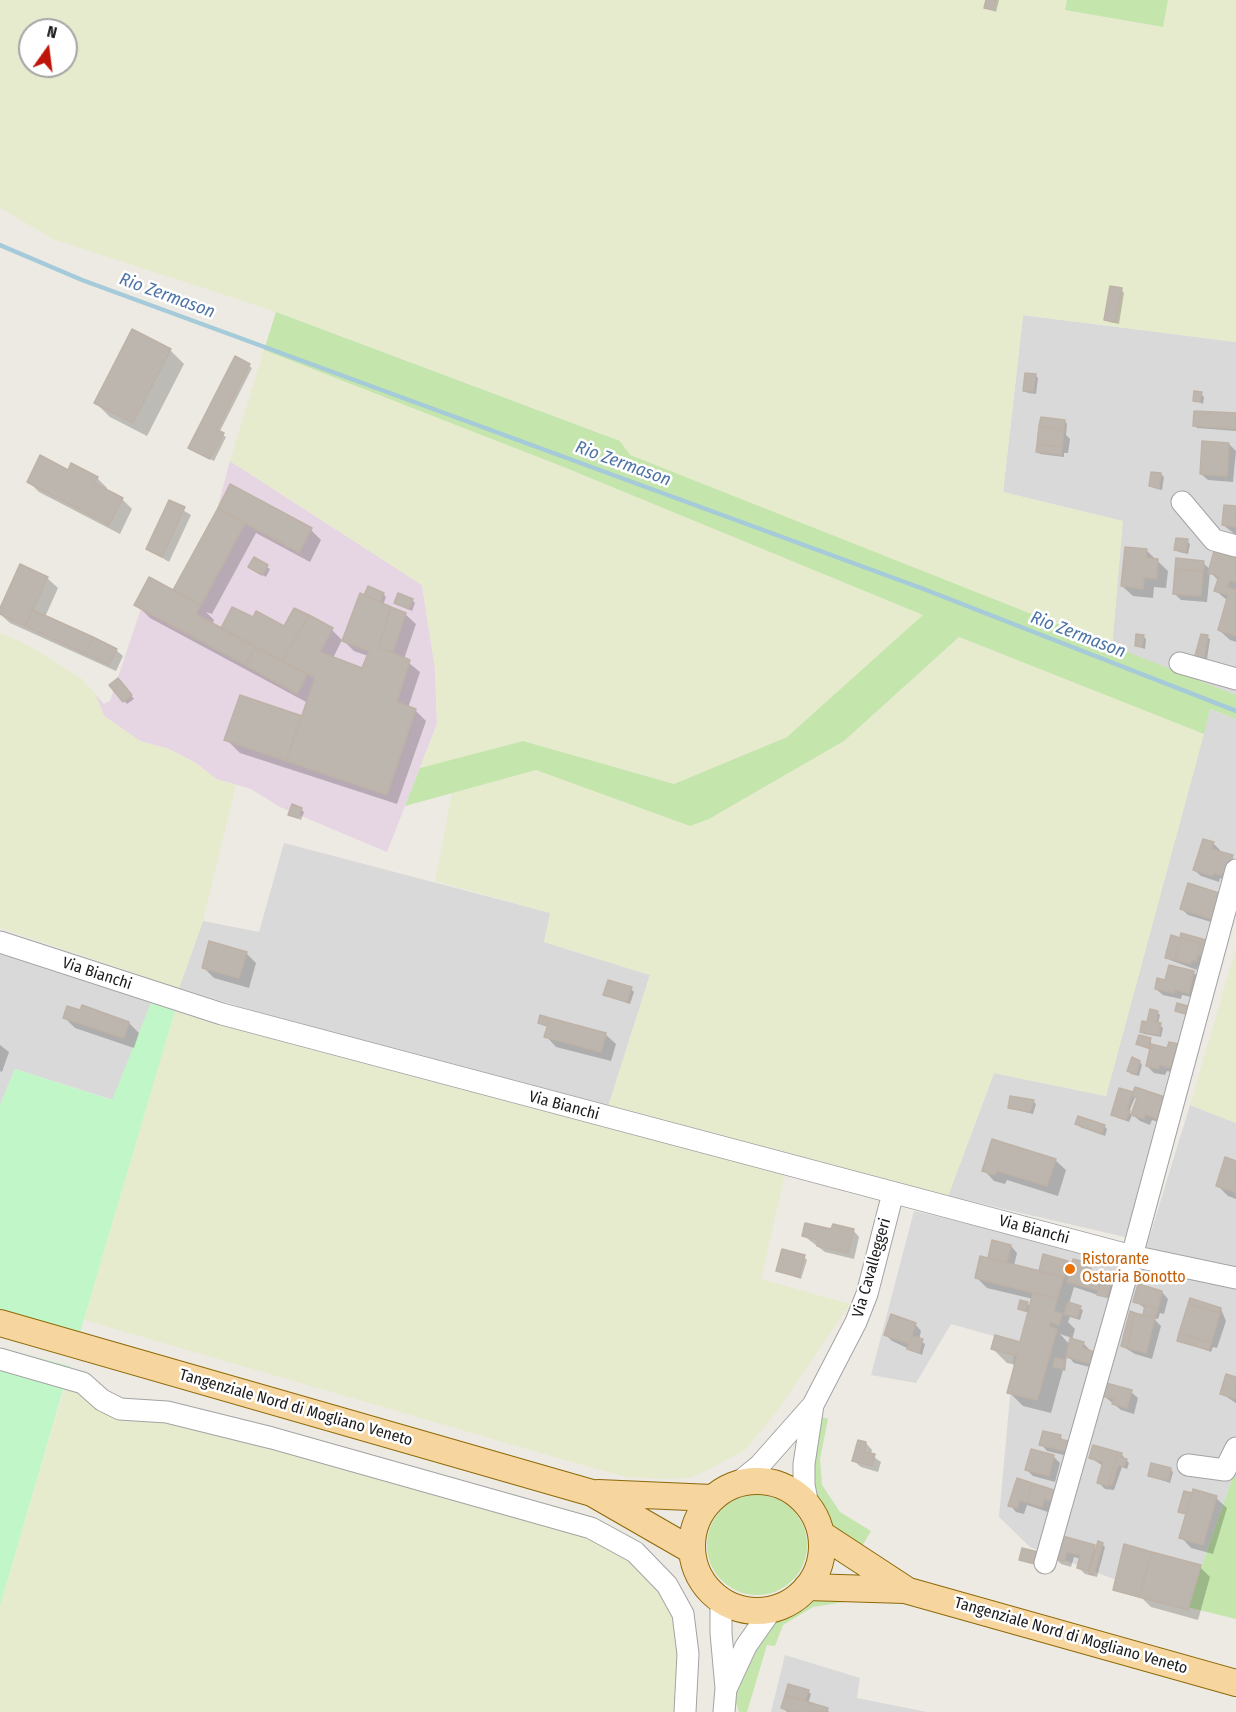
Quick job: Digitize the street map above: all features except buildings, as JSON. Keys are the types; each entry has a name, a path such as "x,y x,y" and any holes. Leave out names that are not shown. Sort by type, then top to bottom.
{"main road":[{"name":"Tangenziale Nord di Mogliano Veneto","path":"0,1323 592,1493"},
{"path":"769,1482 784,1486 808,1505 821,1534 820,1562 807,1587 786,1604 772,1609 755,1611 737,1608 721,1600 705,1586 695,1568 691,1550 693,1529 700,1513 712,1498 738,1483 769,1482"},
{"path":"592,1493 712,1498"},
{"path":"592,1493 691,1550"},
{"path":"821,1534 905,1590"},
{"path":"807,1587 905,1590"},
{"name":"Tangenziale Nord di Mogliano Veneto","path":"905,1590 1236,1683"}],"street":[{"path":"1182,502 1214,540 1236,546"},
{"path":"1180,663 1235,674"},
{"path":"1045,1563 1132,1256 1236,870"},
{"name":"Via Bianchi","path":"0,942 222,1014 1132,1256 1236,1278"},
{"name":"Via Cavalleggeri","path":"813,1405 856,1322 867,1294 893,1193"},
{"path":"0,1359 82,1383 102,1400 120,1409 167,1412 272,1438 591,1528 635,1552 667,1585 683,1614 688,1654 685,1712"},
{"path":"738,1483 759,1466 813,1405"},
{"path":"808,1505 804,1485 804,1464 813,1405"},
{"path":"1188,1465 1225,1470 1236,1448"},
{"path":"721,1600 721,1633 726,1688 724,1712"},
{"path":"726,1688 746,1646 772,1609"}],"shaded area":[{"path":"1023,315 1236,342 1236,695 1112,648 1122,521 1003,492"},
{"path":"230,461 422,585 435,668 437,724 387,852 280,807 251,789 216,779 196,763 169,749 140,741 104,716 95,694 104,704 110,701 149,585 188,602 198,579"},
{"path":"1210,709 1236,719 1236,855 1206,974 1125,1237 948,1196 994,1073 1106,1096"},
{"path":"284,843 551,913 544,942 650,975 608,1107 303,1026 179,988 203,921 259,932"},
{"path":"0,952 151,1003 113,1100 15,1069 0,1105"},
{"path":"1190,1105 1236,1123 1236,1468 1187,1607 1030,1547 999,1517 1015,1342 951,1324 916,1383 871,1375 914,1211 1131,1262 1144,1255"},
{"path":"785,1655 860,1678 857,1698 927,1712 771,1712"}],"green space":[{"path":"0,0 1067,0 1065,10 1163,27 1168,0 1236,0 1236,342 1023,315 1003,492 1123,521 1112,648 629,455 620,441 276,312 53,239 0,208"},
{"path":"1067,0 1168,0 1163,27 1065,10"},
{"path":"276,312 620,441 630,455 1236,695 1236,719 1210,709 1204,734 959,637 844,741 709,819 690,826 536,770 405,806 420,768 523,741 674,784 787,737 923,615 566,468 264,350"},
{"path":"264,350 566,468 924,615 787,737 674,784 523,741 420,768 437,724 435,668 422,585 230,461"},
{"path":"0,633 26,644 81,678 95,694 104,716 140,741 169,749 196,763 216,779 236,785 203,921 179,988 0,928"},
{"path":"959,637 1204,734 1106,1096 994,1073 948,1196 608,1107 650,975 544,942 550,913 435,881 452,793 536,770 691,825 709,819 844,741"},
{"path":"1236,948 1236,1123 1190,1105"},
{"path":"151,1003 175,1011 79,1336 0,1311 0,1105 15,1069 112,1100"},
{"path":"175,1011 304,1048 785,1174 761,1279 850,1304 775,1414 745,1450 689,1478 667,1479 626,1477 592,1468 84,1320"},
{"path":"0,1348 70,1366 0,1606"},
{"path":"66,1383 595,1537 638,1561 676,1616 681,1655 677,1712 0,1712 0,1606"},
{"path":"822,1417 828,1419 820,1459 822,1485 840,1512 871,1531 859,1551 833,1528 814,1490 812,1465"},
{"path":"1236,1468 1236,1619 1187,1607"},
{"path":"757,1495 776,1499 792,1510 803,1526 807,1545 803,1564 792,1580 776,1591 757,1595 738,1591 722,1580 711,1564 707,1545 711,1526 722,1510 738,1499"},
{"path":"845,1598 845,1602 813,1607 783,1625 775,1646 767,1645 747,1712 739,1712 735,1700 741,1679 750,1658 775,1620 816,1599"}],"waterway":[{"name":"Rio Zermason","path":"0,245 82,280 921,588 1236,711"}],"place":[{"name":"Ristorante Ostaria Bonotto","path":"1070,1269"}]}
